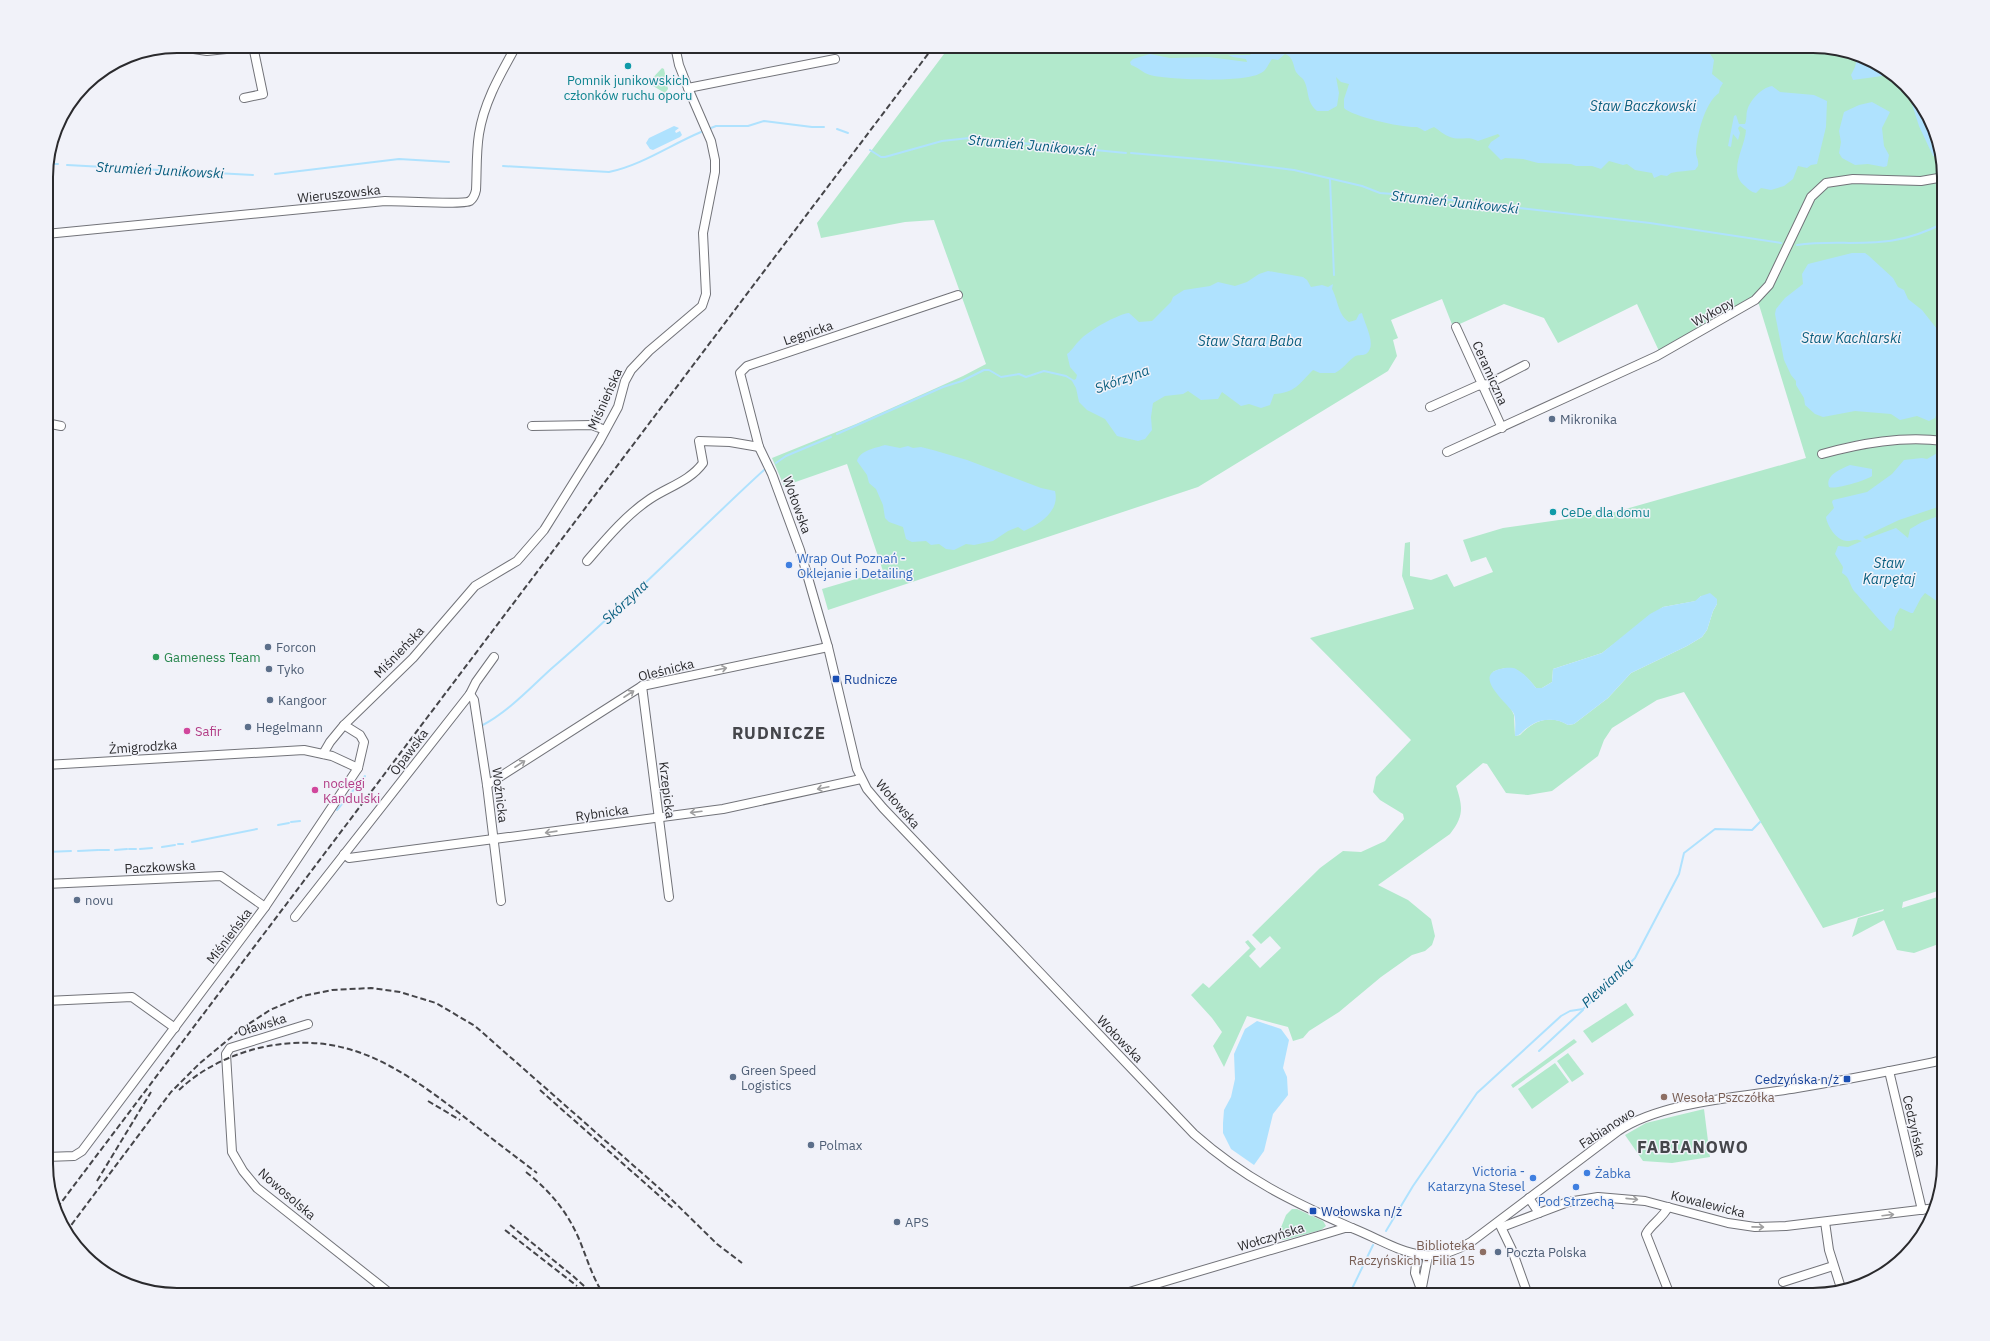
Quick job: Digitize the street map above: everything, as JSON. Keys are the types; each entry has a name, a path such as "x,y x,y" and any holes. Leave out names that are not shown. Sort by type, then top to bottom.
{"street":[{"path":"244,98 263,94 255,53"},
{"name":"Wieruszowska","path":"53,233 385,201 429,201 456,204 470,201 474,197 476,190 479,136 483,115 491,92 512,53"},
{"name":"Miśnieńska","path":"323,754 330,742 344,725 413,658 475,586 517,561 544,530 618,407 625,381 631,370 649,351 700,310 705,300 703,233 715,160 711,141 688,88 679,65 676,53"},
{"path":"688,88 835,59"},
{"name":"Wykopy","path":"1447,452 1657,356 1755,300 1769,285 1811,197 1826,183 1853,179 1921,181 1937,178"},
{"name":"Legnicka","path":"759,447 740,376 743,369 958,295"},
{"name":"Ceramiczna","path":"1456,327 1502,428"},
{"path":"1430,407 1482,385 1488,384 1525,365"},
{"path":"53,424 61,426"},
{"path":"532,426 592,425 605,430"},
{"path":"1822,454 1874,442 1919,438 1937,440"},
{"path":"587,561 634,512 650,499 673,488 698,471 703,463 699,441 730,442 759,447"},
{"name":"Wołowska","path":"759,447 772,474 800,550 828,647 857,769 861,779 883,808 1194,1134 1253,1180 1278,1194 1352,1228"},
{"name":"Oleśnicka","path":"487,785 642,686 828,647"},
{"name":"Opawska","path":"295,917 470,694 476,682 494,658"},
{"name":"Krzepicka","path":"642,686 669,897"},
{"name":"Woźnicka","path":"470,694 474,700 487,785 501,901"},
{"name":"Miśnieńska","path":"53,1156 78,1154 175,1028 265,907 358,768 364,742 360,735 344,725"},
{"name":"Żmigrodzka","path":"53,765 304,750 348,762 358,768"},
{"name":"Rybnicka","path":"344,854 349,858 723,809 861,779"},
{"name":"Paczkowska","path":"53,884 221,876 265,907"},
{"path":"53,1001 132,997 175,1028"},
{"name":"Oławska","path":"226,1054 230,1048 308,1024"},
{"name":"Nowosolska","path":"226,1054 232,1152 243,1171 257,1188 383,1288"},
{"name":"Fabianowo","path":"1428,1256 1440,1255 1456,1250 1500,1224 1529,1198 1618,1131 1645,1117 1714,1101 1813,1086 1937,1061"},
{"name":"Cedzyńska","path":"1889,1071 1922,1210"},
{"name":"Kowalewicka","path":"1500,1224 1571,1202 1598,1197 1645,1201 1742,1226 1777,1227 1928,1209"},
{"path":"1529,1198 1539,1213"},
{"path":"1667,1288 1646,1234 1649,1229 1665,1214 1668,1207"},
{"path":"1825,1222 1826,1238 1840,1285"},
{"path":"1500,1224 1525,1288"},
{"path":"1352,1228 1417,1255 1428,1256 1422,1278 1423,1288"},
{"name":"Wołczyńska","path":"1142,1288 1339,1229 1352,1228"},
{"path":"1417,1255 1415,1273 1421,1288"},
{"path":"1783,1282 1834,1266"}],"green space":[{"path":"945,53 1822,53 1838,55 1853,60 1882,74 1901,89 1920,115 1928,129 1936,160 1937,891 1903,902 1902,908 1937,897 1937,945 1914,953 1897,950 1884,920 1852,937 1858,918 1883,911 1884,909 1823,928 1684,692 1657,700 1612,728 1604,740 1598,756 1552,791 1528,795 1506,793 1487,764 1483,763 1456,786 1461,811 1458,822 1450,834 1378,885 1408,900 1431,919 1435,936 1432,945 1425,951 1412,955 1381,977 1339,1012 1309,1031 1303,1038 1293,1041 1288,1027 1247,1016 1224,1067 1213,1046 1222,1032 1212,1018 1191,995 1203,983 1209,988 1250,948 1245,942 1248,940 1256,949 1249,956 1260,968 1281,948 1270,936 1261,944 1252,935 1320,868 1343,851 1361,852 1385,841 1404,819 1403,814 1380,800 1373,792 1376,777 1411,740 1310,638 1414,609 1402,576 1405,543 1410,542 1410,576 1431,580 1447,574 1454,587 1493,572 1486,557 1471,562 1463,540 1503,528 1615,512 1806,458 1756,295 1659,351 1637,304 1558,343 1544,318 1504,304 1453,327 1442,299 1391,320 1398,338 1393,340 1397,356 1388,371 1198,487 828,610 822,589 883,571 847,464 784,486 772,458 856,424 963,376 986,364 934,220 905,222 821,238 817,223","holes":["1701,596 1717,604 1713,611 1707,630 1702,637 1687,646 1631,673 1608,698 1574,724 1568,725 1555,720 1542,721 1530,726 1520,735 1515,736 1514,715 1493,672 1506,668 1512,669 1522,674 1536,688 1542,688 1552,682 1553,669 1602,653 1663,607 1696,601"]},
{"path":"662,68 664,69 668,89 665,93 648,83"},
{"path":"1626,1003 1634,1015 1592,1043 1583,1031"},
{"path":"1574,1039 1577,1042 1513,1088 1511,1085"},
{"path":"1568,1053 1584,1074 1572,1082 1557,1061"},
{"path":"1555,1063 1569,1082 1532,1109 1518,1089"},
{"path":"1704,1109 1710,1157 1672,1163 1643,1161 1625,1135 1646,1123"},
{"path":"1292,1209 1297,1209 1323,1221 1326,1226 1321,1230 1280,1240 1278,1235 1286,1215"}],"water":[{"name":"Staw Baczkowski","path":"1251,53 1710,53 1714,60 1712,74 1723,83 1719,93 1710,104 1702,120 1696,147 1698,166 1695,170 1674,172 1667,176 1661,175 1654,178 1652,173 1635,170 1627,164 1623,165 1609,161 1601,169 1592,166 1576,166 1571,164 1538,163 1523,159 1505,158 1501,160 1488,147 1491,142 1500,136 1498,134 1478,141 1471,138 1450,137 1434,127 1425,131 1417,127 1401,126 1357,115 1344,108 1344,99 1349,84 1341,82 1336,77 1339,93 1337,106 1328,111 1317,111 1309,99 1303,79 1296,72 1290,57 1285,54 1278,60 1272,59 1263,72 1252,76 1207,80 1150,75 1131,65 1130,62 1133,59 1150,54 1170,58 1209,57 1247,62 1246,59 1228,55 1250,55"},
{"path":"1856,61 1883,75 1853,80 1851,75"},
{"path":"1772,86 1780,92 1814,95 1827,101 1826,127 1817,164 1811,165 1807,168 1798,166 1793,179 1784,186 1771,190 1761,188 1756,193 1745,186 1737,174 1738,160 1746,130 1740,126 1738,128 1740,133 1738,140 1733,134 1731,147 1728,146 1734,116 1736,115 1739,124 1745,124 1748,107 1753,99 1764,89"},
{"path":"1911,101 1928,129 1935,156 1933,156 1919,126"},
{"path":"1872,102 1890,112 1882,128 1884,146 1889,155 1887,166 1884,167 1868,164 1855,165 1842,158 1839,153 1841,142 1839,131 1844,112 1859,105"},
{"path":"674,126 679,128 675,131 676,133 680,131 682,135 680,137 653,150 650,149 646,143 649,138"},
{"name":"Staw Kachlarski","path":"1852,253 1865,253 1893,278 1898,287 1904,290 1908,299 1922,310 1937,329 1937,413 1935,418 1929,421 1917,416 1900,420 1891,414 1855,411 1823,417 1815,414 1805,405 1804,398 1784,360 1775,314 1776,309 1785,298 1803,284 1802,274 1808,264"},
{"name":"Staw Stara Baba","path":"1268,271 1303,277 1307,280 1311,287 1322,285 1328,287 1333,284 1332,289 1340,311 1345,319 1349,322 1356,320 1359,314 1362,313 1371,340 1371,346 1366,354 1354,357 1335,373 1320,373 1313,370 1292,390 1274,394 1270,405 1261,408 1249,404 1241,406 1222,392 1218,399 1201,400 1188,391 1183,394 1165,396 1153,403 1151,417 1152,430 1145,439 1138,441 1117,436 1105,419 1087,410 1079,402 1076,388 1072,381 1076,379 1077,375 1070,367 1067,354 1089,332 1111,320 1129,313 1139,322 1152,321 1171,302 1173,297 1184,290 1210,286 1218,282 1235,286 1247,282 1259,274"},
{"path":"885,445 900,448 908,446 913,448 921,447 933,450 967,460 1041,488 1055,491 1055,505 1052,511 1036,525 1024,531 1018,527 1008,531 993,541 974,545 966,544 954,550 946,549 939,544 931,545 926,541 912,542 906,539 903,527 889,522 885,518 883,505 876,489 869,483 867,475 857,461 861,454 873,448"},
{"name":"Staw Karpętaj","path":"1937,453 1937,507 1899,520 1863,537 1866,539 1896,528 1908,538 1910,529 1922,522 1937,517 1937,601 1925,593 1913,613 1900,608 1895,617 1894,627 1891,631 1854,591 1848,579 1842,573 1843,567 1835,554 1838,546 1848,547 1862,541 1847,541 1840,539 1830,529 1826,517 1834,508 1832,502 1833,500 1867,492 1892,474 1904,460 1922,458 1927,459"},
{"path":"1850,465 1872,469 1872,476 1851,484 1832,488 1829,487 1829,479 1838,471"},
{"path":"1710,593 1717,599 1717,604 1713,611 1707,630 1702,637 1687,646 1631,673 1608,698 1574,724 1568,725 1563,722 1552,720 1537,722 1515,736 1514,714 1491,684 1490,678 1492,673 1500,669 1514,668 1525,675 1536,688 1542,688 1552,682 1553,669 1602,653 1650,614 1663,607 1695,601 1701,596"},
{"path":"1257,1021 1281,1029 1289,1040 1283,1068 1287,1077 1288,1095 1273,1114 1264,1151 1254,1165 1231,1149 1223,1133 1223,1123 1224,1110 1231,1097 1235,1079 1234,1054 1245,1029"}],"waterway":[{"name":"Strumień Junikowski","path":"711,128 716,126 748,126 764,121 824,127"},
{"name":"Strumień Junikowski","path":"837,129 848,133"},
{"name":"Strumień Junikowski","path":"503,166 609,172 633,165 701,132"},
{"name":"Strumień Junikowski","path":"870,150 881,157 885,157 942,141 969,138 1126,153"},
{"name":"Strumień Junikowski","path":"1131,153 1222,161 1294,170 1362,186 1380,193 1650,223 1781,243"},
{"name":"Strumień Junikowski","path":"275,174 399,159 449,162"},
{"name":"Strumień Junikowski","path":"54,164 58,164"},
{"name":"Strumień Junikowski","path":"67,165 253,175"},
{"name":"Skórzyna","path":"1330,179 1334,275"},
{"name":"Strumień Junikowski","path":"1797,245 1883,242 1908,237 1937,226"},
{"name":"Skórzyna","path":"837,434 943,387 962,381 984,370 989,370 1001,377 1019,374 1026,377 1044,371 1066,376 1074,381"},
{"name":"Skórzyna","path":"776,463 786,456 831,437"},
{"name":"Skórzyna","path":"481,726 509,707 578,645 632,596 764,470"},
{"name":"Skórzyna","path":"337,810 365,776"},
{"name":"Skórzyna","path":"291,822 300,821"},
{"name":"Plewianka","path":"1386,1231 1413,1186 1477,1093 1561,1016 1570,1011 1583,1009 1635,958 1679,874 1684,853 1715,829 1752,830 1760,822"},
{"name":"Skórzyna","path":"278,825 289,823"},
{"name":"Skórzyna","path":"192,842 257,829"},
{"name":"Skórzyna","path":"178,844 183,844"},
{"name":"Skórzyna","path":"162,847 175,845"},
{"name":"Skórzyna","path":"140,849 152,848"},
{"name":"Skórzyna","path":"115,850 127,849"},
{"name":"Skórzyna","path":"129,849 136,849"},
{"name":"Skórzyna","path":"78,851 98,850"},
{"name":"Skórzyna","path":"99,850 109,850"},
{"name":"Skórzyna","path":"53,852 71,851"},
{"path":"1539,1051 1583,1010"},
{"name":"Plewianka","path":"1352,1288 1373,1245"}],"railway":[{"path":"60,1204 929,53"},
{"path":"70,1226 171,1092 199,1064 241,1029 270,1010 303,996 332,990 371,988 400,992 436,1003 475,1026 667,1195 717,1244 742,1263"},
{"path":"179,1090 206,1069 237,1055 259,1048 289,1043 316,1043 342,1047 366,1055 412,1079 458,1112 537,1173"},
{"path":"540,1090 673,1208"},
{"path":"97,1181 151,1092"},
{"path":"428,1101 460,1120"},
{"path":"526,1172 550,1194 569,1219 600,1288"},
{"path":"510,1225 586,1288"},
{"path":"505,1230 577,1286"}],"place":[{"name":"Pomnik junikowskich członków ruchu oporu","path":"628,66"},
{"name":"Mikronika","path":"1552,419"},
{"name":"CeDe dla domu","path":"1553,512"},
{"name":"Wrap Out Poznań - Oklejanie i Detailing","path":"789,565"},
{"name":"Forcon","path":"268,647"},
{"name":"Gameness Team","path":"156,657"},
{"name":"Tyko","path":"269,669"},
{"name":"Rudnicze","path":"836,679"},
{"name":"Kangoor","path":"270,700"},
{"name":"Hegelmann","path":"248,727"},
{"name":"Safir","path":"187,731"},
{"name":"noclegi Kandulski","path":"315,790"},
{"name":"novu","path":"77,900"},
{"name":"Green Speed Logistics","path":"733,1077"},
{"name":"Cedzyńska n/ż","path":"1847,1079"},
{"name":"Wesoła Pszczółka","path":"1664,1097"},
{"name":"Polmax","path":"811,1145"},
{"name":"Żabka","path":"1587,1173"},
{"name":"Victoria - Katarzyna Stesel","path":"1533,1178"},
{"name":"Pod Strzechą","path":"1576,1187"},
{"name":"Wołowska n/ż","path":"1313,1211"},
{"name":"APS","path":"897,1222"},
{"name":"Biblioteka Raczyńskich - Filia 15","path":"1483,1252"},
{"name":"Poczta Polska","path":"1498,1252"}],"district":[{"name":"RUDNICZE","path":"779,733"},
{"name":"FABIANOWO","path":"1693,1147"}]}
